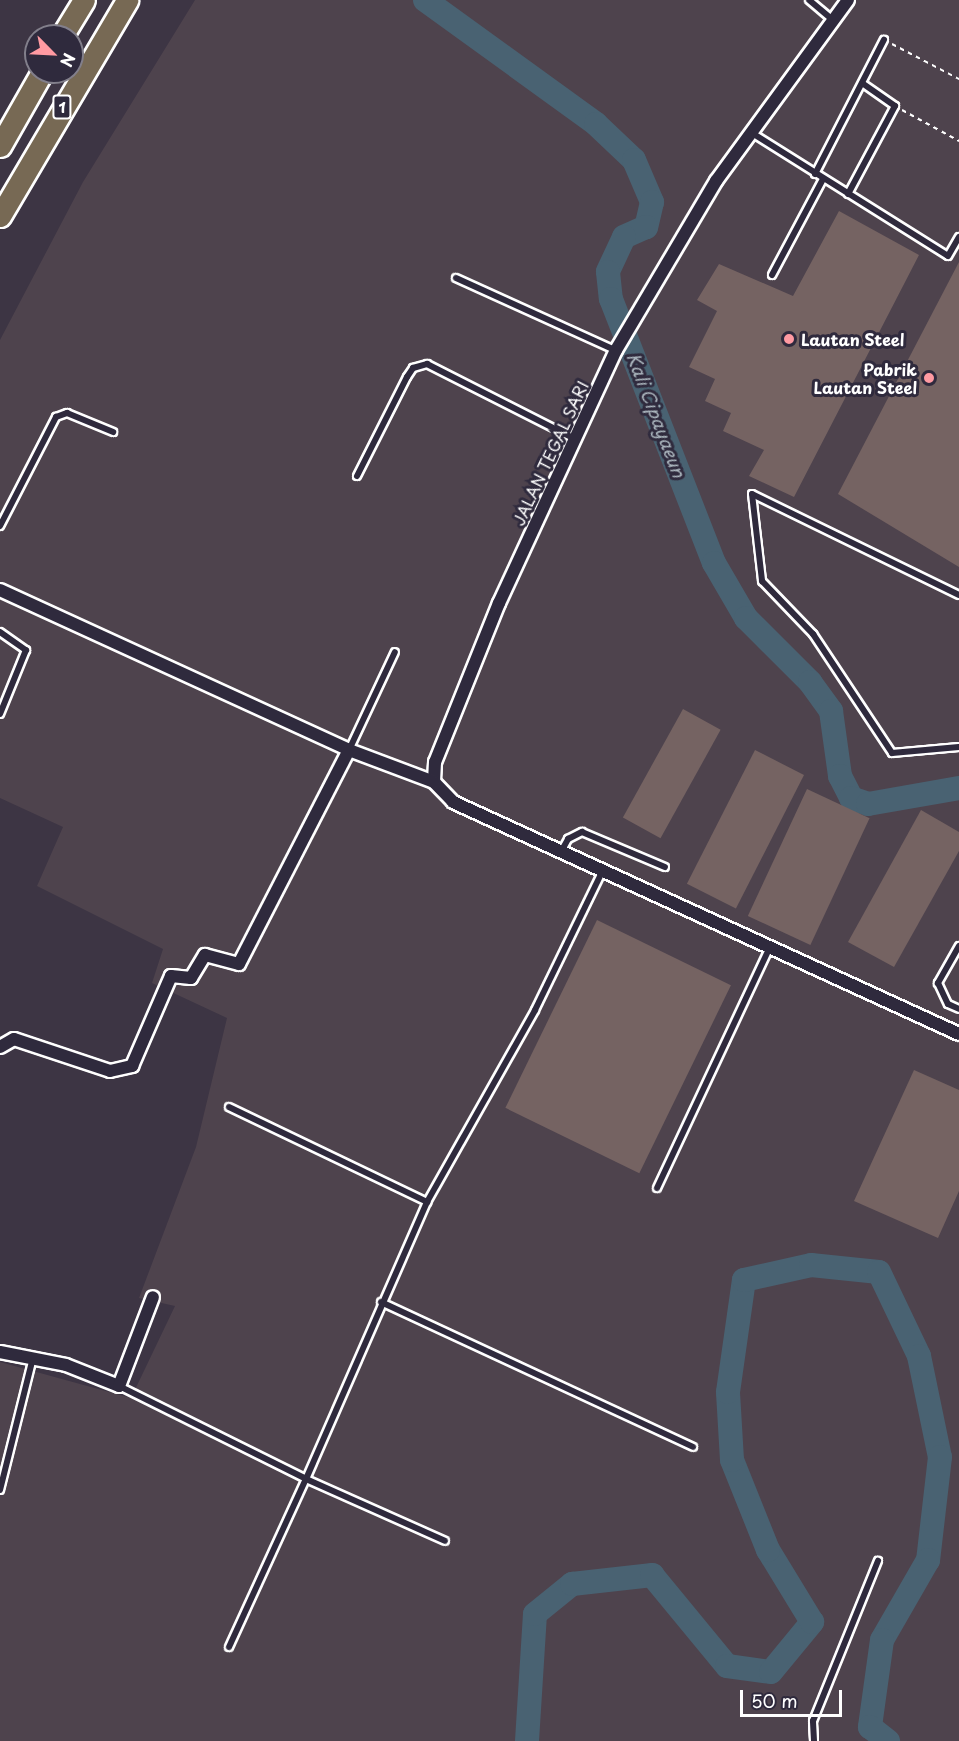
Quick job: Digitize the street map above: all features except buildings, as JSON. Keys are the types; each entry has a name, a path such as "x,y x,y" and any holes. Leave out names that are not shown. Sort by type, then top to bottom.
{"highway":[{"path":"69,24 84,0"},
{"name":"1","path":"0,216 127,0"},
{"name":"1","path":"0,146 35,84"}],"street":[{"name":"JALAN TEGAL SARI","path":"434,782 435,762 495,613 573,438 658,271 752,133 848,0"},
{"path":"0,590 349,750 434,782 453,802 603,868 959,1034"},
{"path":"0,1047 15,1039 110,1071 132,1066 171,976 191,978 205,955 235,966 244,956 349,750"},
{"path":"0,1352 33,1358 119,1386 153,1297"}],"lane":[{"path":"809,0 833,20"},
{"path":"815,174 885,40"},
{"path":"848,194 895,106 862,83"},
{"path":"752,133 948,256 959,237"},
{"path":"772,275 823,179"},
{"path":"456,278 619,345"},
{"path":"357,476 407,377 413,368 427,364 573,438"},
{"path":"0,525 56,417 67,413 113,432"},
{"path":"959,595 752,494 762,581 813,634 892,753 959,747"},
{"path":"0,632 26,650 0,714"},
{"path":"349,750 395,652"},
{"path":"562,850 568,838 582,832 665,867"},
{"path":"229,1647 306,1479 381,1302 427,1202 535,1010 603,868"},
{"path":"657,1188 770,946"},
{"path":"959,946 938,983 948,1004 959,1009"},
{"path":"229,1107 427,1202"},
{"path":"381,1302 693,1447"},
{"path":"0,1490 33,1358"},
{"path":"119,1386 306,1479 446,1541"},
{"path":"814,1741 813,1721 878,1561"}],"path":[{"path":"885,40 959,79"},
{"path":"895,106 959,140"}],"shaded area":[{"path":"195,0 959,0 959,1741 0,1741 0,1362 131,1398 175,1306 139,1298 196,1147 227,1018 152,983 163,949 37,886 63,827 0,798 0,340 83,182"}],"waterway":[{"name":"Kali Cipayaeun","path":"425,0 596,124 634,160 652,202 646,227 624,237 608,272 611,299 714,563 746,618 810,682 831,711 840,776 851,798 868,804 959,788"},
{"path":"527,1741 535,1614 572,1584 652,1575 727,1666 771,1672 812,1622 768,1550 732,1460 728,1392 744,1280 811,1265 879,1272 919,1356 940,1457 928,1560 882,1640 870,1727 888,1741"}],"place":[{"name":"Lautan Steel","path":"789,339"},
{"name":"Pabrik Lautan Steel","path":"929,378"}]}
